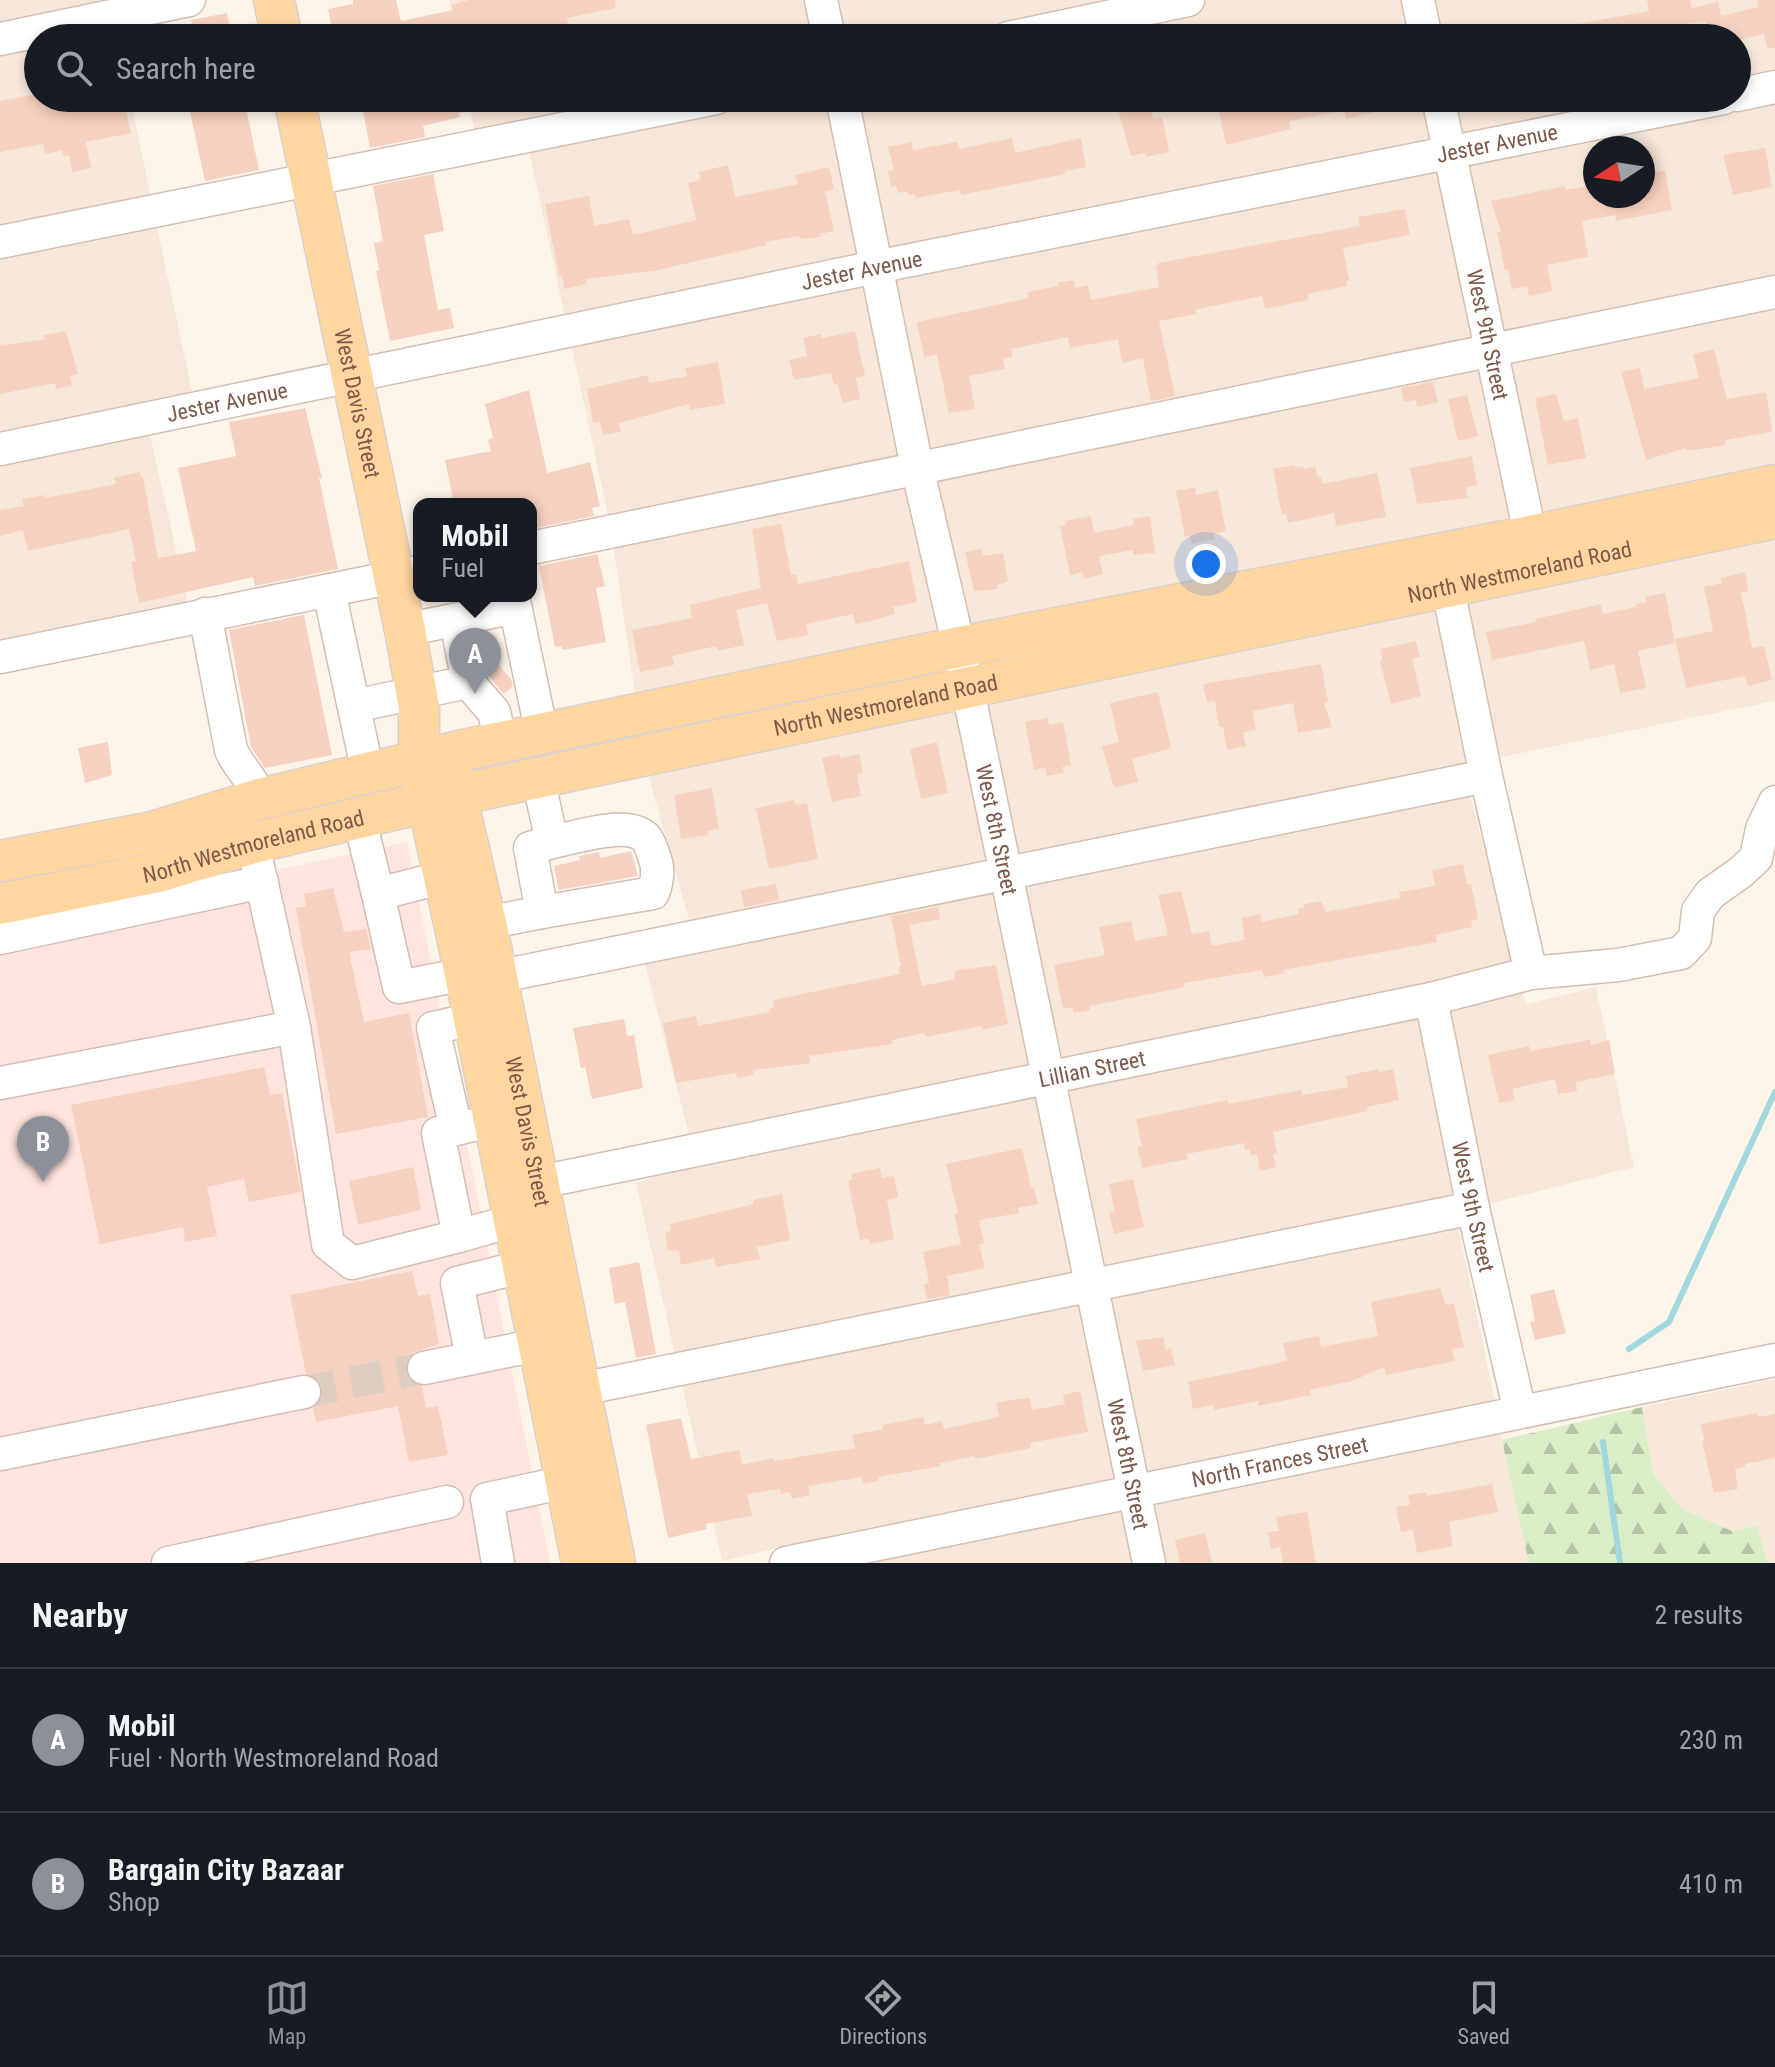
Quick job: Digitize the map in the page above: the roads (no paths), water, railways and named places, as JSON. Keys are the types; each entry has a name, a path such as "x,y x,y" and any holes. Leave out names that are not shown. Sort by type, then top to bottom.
{"main road":[{"path":"274,0 279,24"},
{"name":"West Davis Street","path":"297,112 352,376 406,574 405,630 418,700 442,798 486,923 473,1019 474,1125 518,1198 581,1389 615,1563"},
{"name":"North Westmoreland Road","path":"1534,552 1775,485"},
{"name":"North Westmoreland Road","path":"0,861 152,832 252,801 433,758 497,727 539,718 1444,570 1534,552 1775,518"},
{"name":"North Westmoreland Road","path":"0,904 158,872 253,843 442,798 967,687 1444,570"},
{"name":"West Davis Street","path":"442,798 444,877 480,975 518,1198 521,1267 582,1563"},
{"path":"252,801 253,843"}],"street":[{"path":"72,24 188,0"},
{"path":"821,0 826,24"},
{"path":"1074,24 1188,0"},
{"path":"1418,0 1423,24"},
{"path":"0,39 24,34"},
{"path":"1751,92 1775,87"},
{"path":"0,242 645,112"},
{"name":"West 8th Street","path":"845,112 1149,1563"},
{"name":"West 9th Street","path":"1441,112 1534,552"},
{"name":"Jester Avenue","path":"0,449 876,267 1655,112"},
{"path":"537,547 1775,292"},
{"path":"1444,570 1486,776 1531,973"},
{"path":"0,657 406,574"},
{"path":"329,591 368,773"},
{"path":"405,630 456,620 514,602 539,718"},
{"path":"205,614 231,750 239,767 255,785 252,801"},
{"path":"456,620 468,682 497,727"},
{"path":"354,706 418,700 468,682"},
{"path":"359,817 399,987 480,975 1006,873 1486,776"},
{"path":"538,778 552,842"},
{"name":"Lillian Street","path":"294,1027 328,1244 352,1263 459,1236 518,1198 1048,1078 1431,999 1531,973 1618,965 1681,953 1695,938 1698,911 1710,894 1756,858 1762,829 1775,802"},
{"path":"486,923 653,893 658,881 656,861 646,838 631,829 610,830 530,848 542,912"},
{"path":"0,1083 294,1027 253,843"},
{"path":"378,894 444,877"},
{"path":"0,938 262,882"},
{"name":"West 9th Street","path":"1431,999 1473,1208 1520,1412"},
{"path":"459,1236 438,1133 474,1125"},
{"path":"581,1389 1473,1208"},
{"path":"472,1358 457,1283 521,1267"},
{"path":"424,1368 537,1345"},
{"name":"North Frances Street","path":"786,1563 1775,1360"},
{"path":"0,1454 304,1392"},
{"path":"498,1563 487,1499 566,1482"},
{"path":"168,1563 447,1502"}],"waterway":[{"path":"1629,1349 1669,1322 1775,1092"},
{"path":"1603,1442 1620,1563"}],"tunnel":[{"path":"304,1392 424,1368"}],"place":[{"name":"Mobil","path":"475,694"},
{"name":"Bargain City Bazaar","path":"43,1182"}]}
